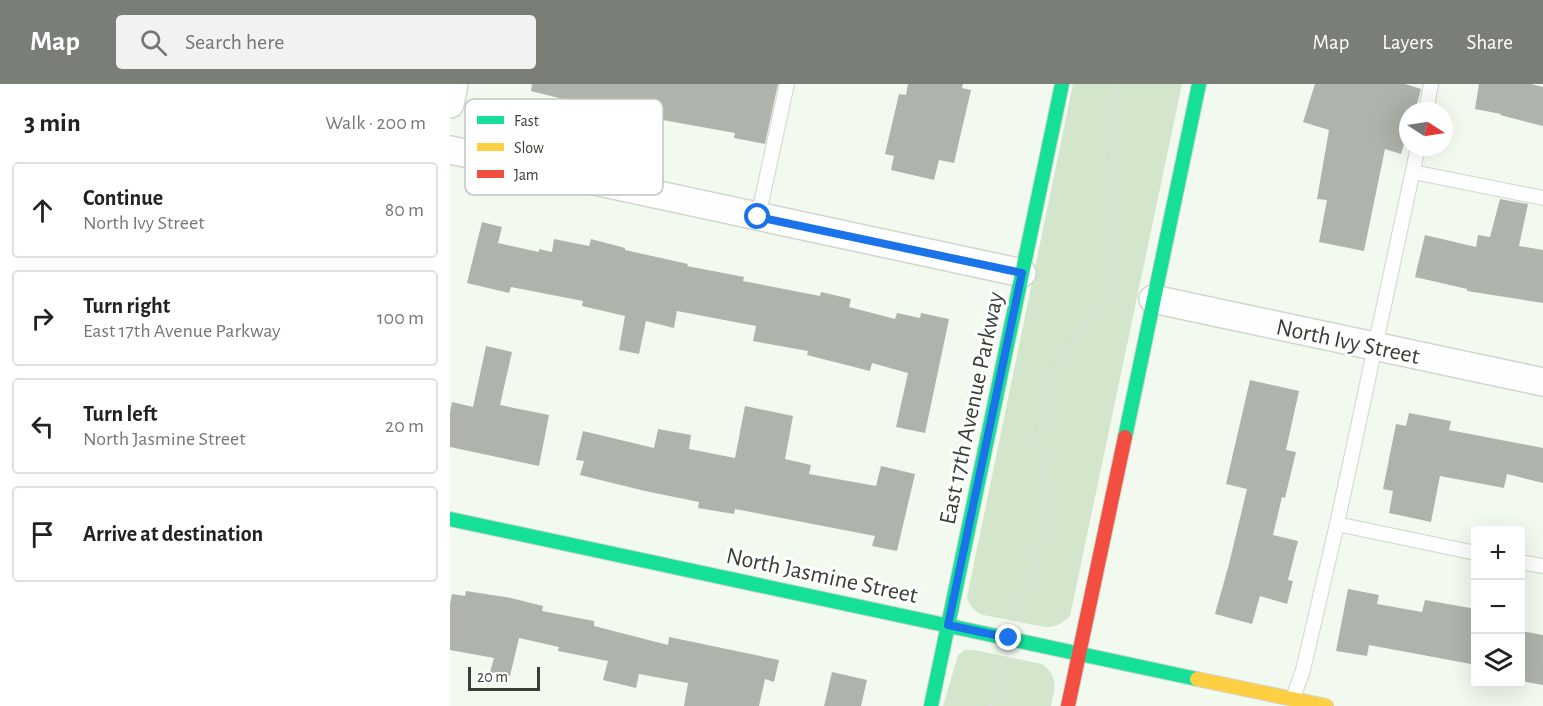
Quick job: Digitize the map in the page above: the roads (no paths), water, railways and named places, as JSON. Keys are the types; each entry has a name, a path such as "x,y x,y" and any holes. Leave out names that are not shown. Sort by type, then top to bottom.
{"main road":[{"name":"East 17th Avenue Parkway","path":"931,706 1062,84"},
{"path":"1068,706 1198,84"},
{"name":"North Jasmine Street","path":"450,519 1079,653 1291,702 1326,706"}],"street":[{"path":"450,104 454,84"},
{"path":"450,150 465,153"},
{"path":"657,195 1022,273"},
{"name":"North Ivy Street","path":"1153,300 1543,382"}],"lane":[{"path":"758,217 787,84"},
{"path":"1428,102 1431,84"},
{"path":"1291,702 1303,670 1376,347 1416,156"},
{"path":"1413,172 1543,198"},
{"path":"1336,524 1471,552"},
{"path":"1525,563 1543,566"}]}
